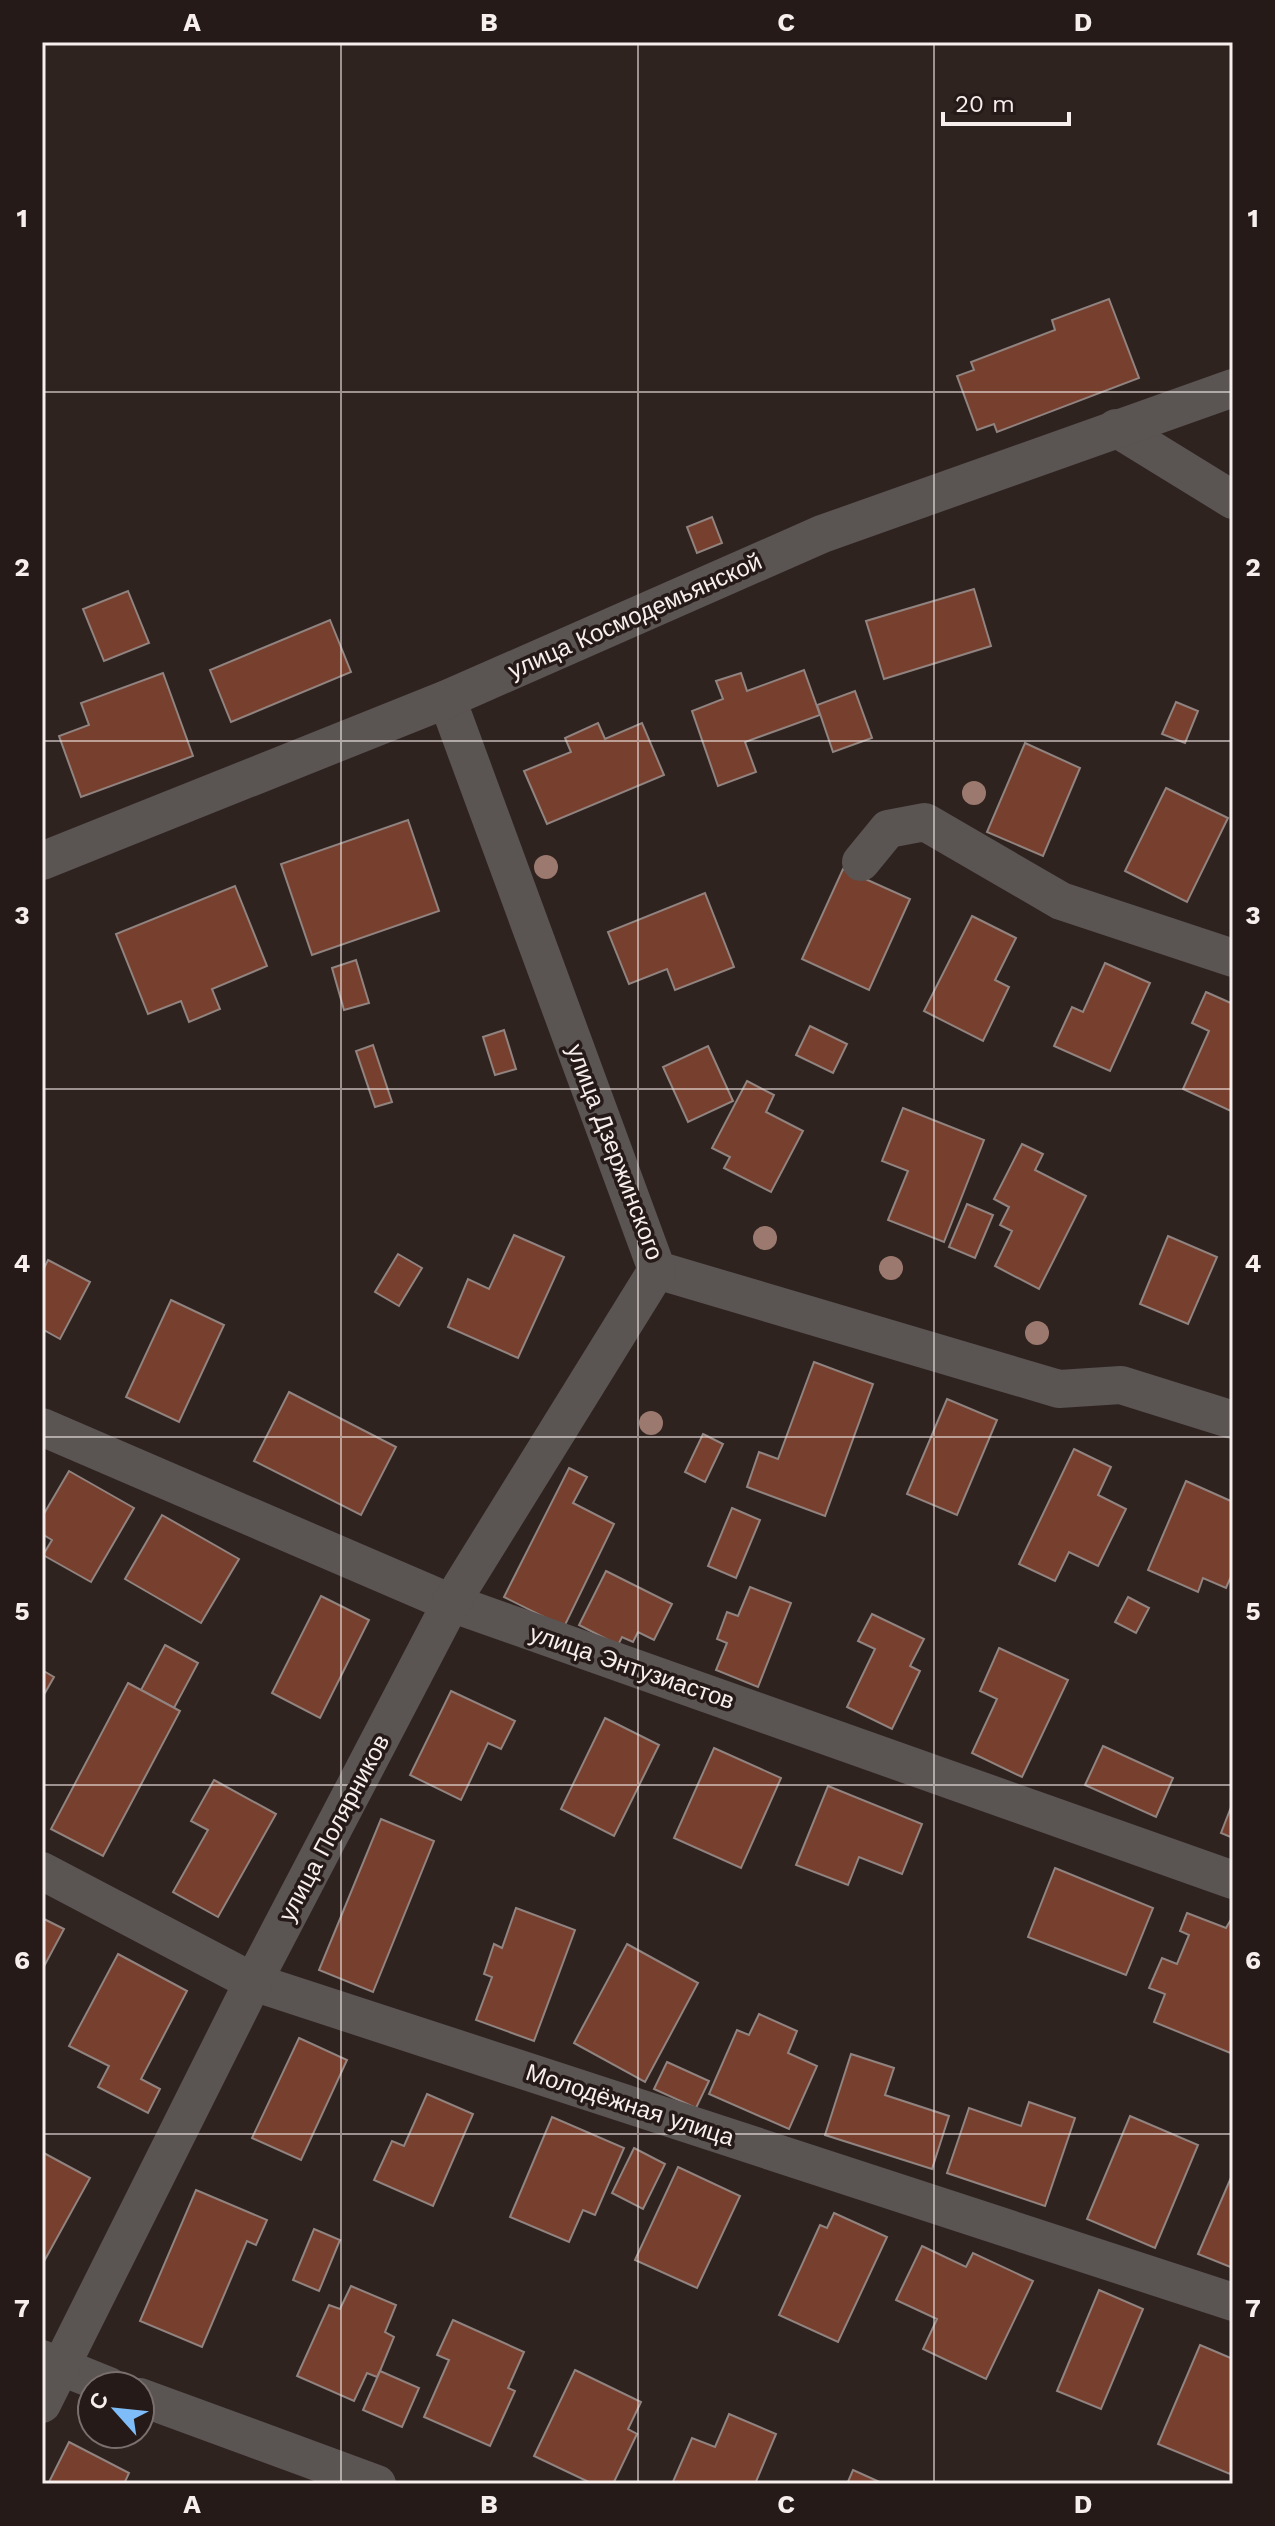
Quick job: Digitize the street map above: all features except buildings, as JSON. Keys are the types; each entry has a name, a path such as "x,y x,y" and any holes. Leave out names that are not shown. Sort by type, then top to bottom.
{"street":[{"name":"улица Космодемьянской","path":"42,861 447,699 822,534 1233,388"},
{"path":"1116,428 1233,500"},
{"name":"улица Дзержинского","path":"447,699 657,1270 1059,1389 1121,1385 1233,1420"},
{"path":"861,862 888,829 925,822 1061,901 1233,958"},
{"name":"улица Полярников","path":"42,2404 51,2364 451,1603 657,1270"},
{"name":"улица Энтузиастов","path":"42,1427 451,1603 1233,1880"},
{"name":"Молодёжная улица","path":"42,1871 253,1982 1233,2302"},
{"path":"51,2364 76,2373"},
{"path":"156,2403 377,2484"}]}
